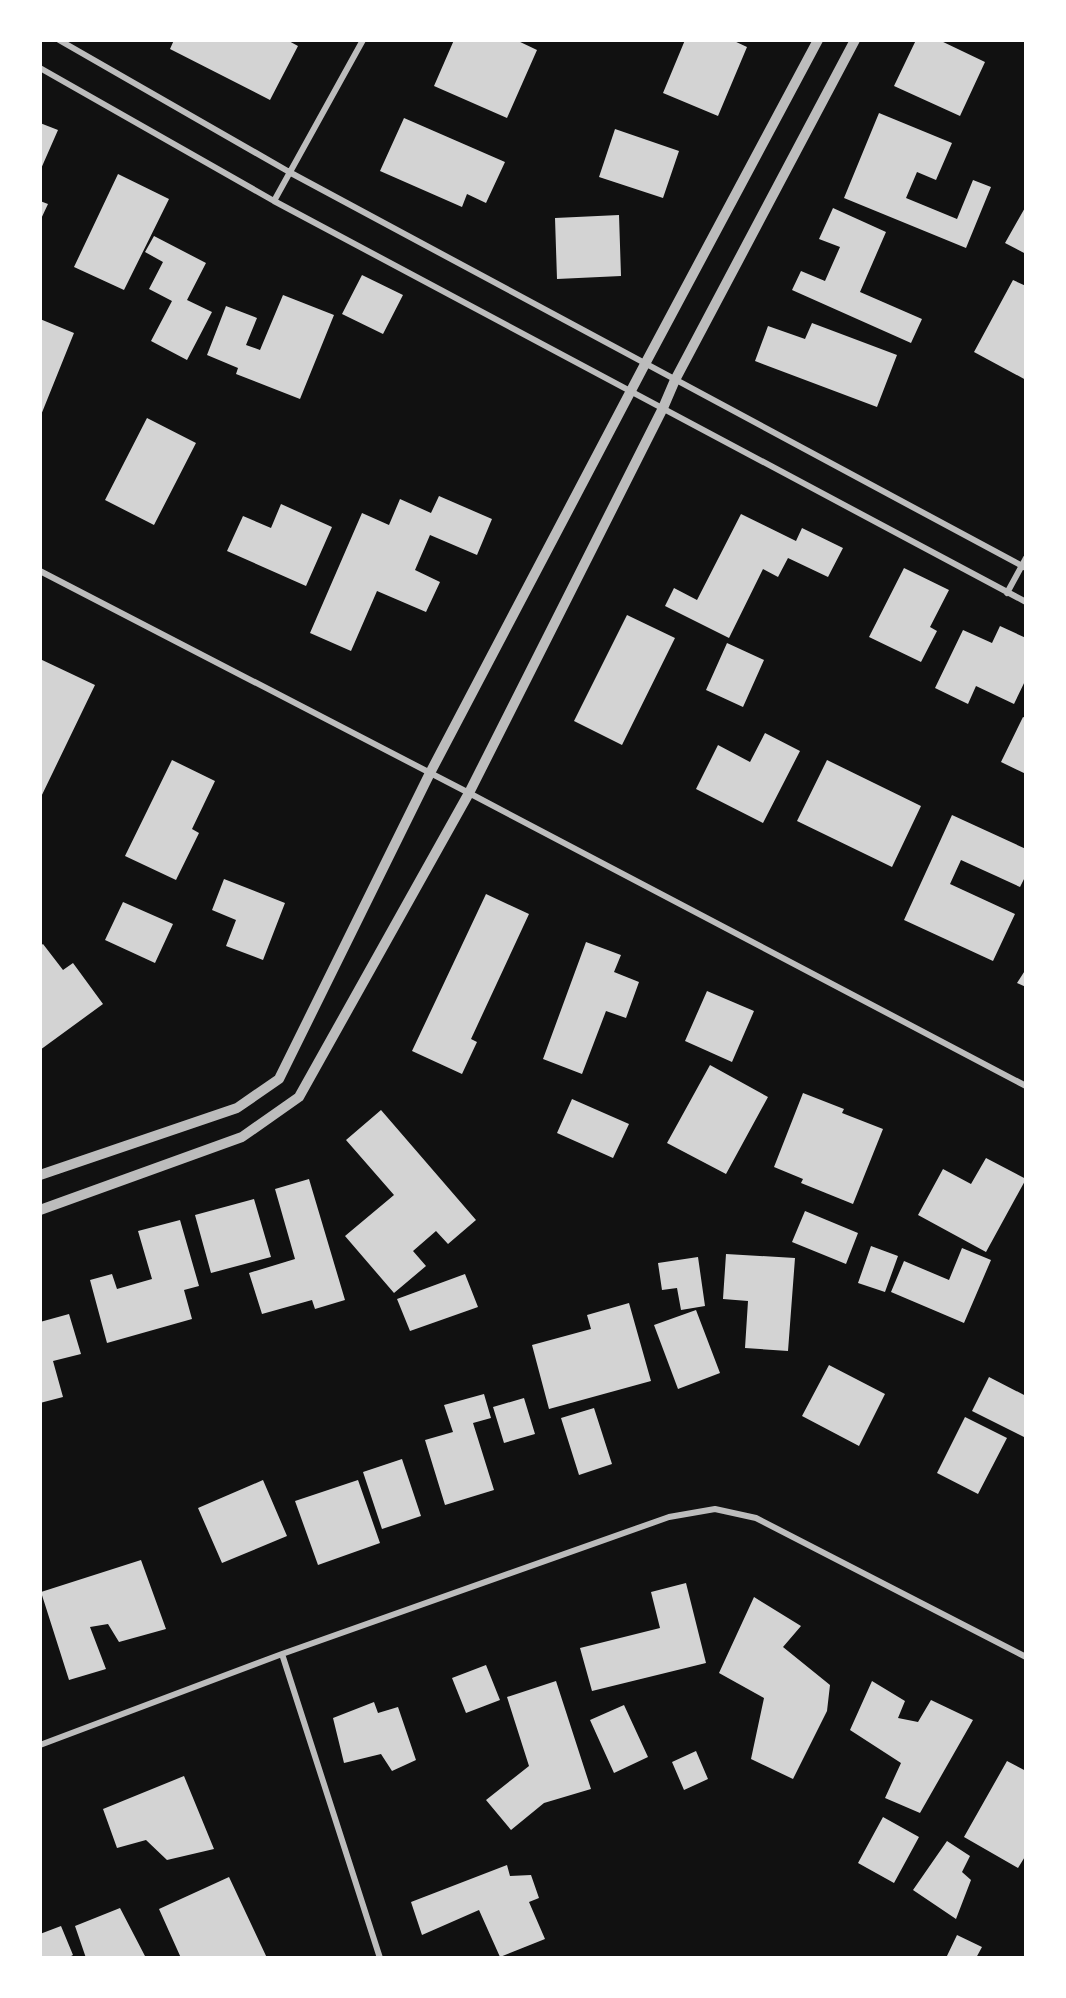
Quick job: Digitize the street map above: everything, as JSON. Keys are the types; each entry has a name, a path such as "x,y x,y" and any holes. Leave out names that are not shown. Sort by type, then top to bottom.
{"street":[{"path":"59,40 291,173 1024,567"},
{"path":"274,201 363,40"},
{"path":"40,1175 237,1108 279,1080 430,773 818,40"},
{"path":"40,1210 242,1137 299,1097 469,793 675,380 855,40"},
{"path":"40,68 274,201 1026,602"},
{"path":"1007,593 1024,567 1026,558"},
{"path":"40,571 469,793 1026,1086"},
{"path":"40,1745 282,1654 669,1517 715,1509 756,1518 1026,1657"},
{"path":"282,1654 380,1958"}],"building":[{"path":"174,40 287,40 298,46 270,100 170,49"},
{"path":"454,40 516,40 537,50 507,118 434,86"},
{"path":"685,40 732,40 747,47 718,116 663,93"},
{"path":"916,40 939,40 985,62 960,116 894,86"},
{"path":"879,113 952,143 936,180 917,172 906,198 957,219 973,180 991,187 966,248 844,198"},
{"path":"404,118 505,162 486,203 467,194 462,207 380,171"},
{"path":"40,123 58,130 40,171"},
{"path":"615,129 679,151 663,198 599,177"},
{"path":"118,174 169,199 124,290 74,267"},
{"path":"40,201 48,204 40,221"},
{"path":"1026,206 1026,254 1005,243"},
{"path":"833,208 886,232 860,292 922,319 911,343 792,290 801,271 825,281 840,247 819,239"},
{"path":"619,215 621,276 557,279 555,218"},
{"path":"154,236 206,263 187,300 212,312 187,360 151,341 172,301 149,289 163,262 145,252"},
{"path":"362,275 403,295 383,334 342,314"},
{"path":"1013,280 1026,286 1026,380 974,352"},
{"path":"283,295 334,315 300,399 236,374 238,368 207,355 226,306 257,318 246,345 260,350"},
{"path":"40,319 74,333 41,415 40,415"},
{"path":"812,323 897,355 877,407 755,361 768,326 805,339"},
{"path":"147,418 196,443 154,525 105,500"},
{"path":"439,496 492,519 477,555 430,535 415,570 440,582 426,612 377,591 351,651 310,633 362,513 389,525 400,499 431,513"},
{"path":"281,504 332,527 306,586 227,551 243,516 271,528"},
{"path":"741,514 796,541 802,528 843,548 828,577 788,558 778,577 763,569 729,638 665,606 674,588 697,600"},
{"path":"904,568 949,590 930,627 937,631 921,662 869,637"},
{"path":"627,615 675,638 622,745 574,721"},
{"path":"1000,626 1026,638 1026,679 1014,704 976,686 968,704 935,688 963,630 992,643"},
{"path":"727,643 764,660 743,707 706,690"},
{"path":"40,659 95,685 40,799"},
{"path":"1023,717 1026,718 1026,774 1001,762"},
{"path":"765,733 800,751 763,823 696,789 718,745 750,762"},
{"path":"172,760 215,781 192,829 199,833 176,880 125,856"},
{"path":"827,760 921,806 892,867 797,821"},
{"path":"952,815 1026,849 1026,875 1020,887 961,860 950,884 1015,914 993,961 904,920"},
{"path":"224,879 285,903 263,960 226,946 236,920 212,910"},
{"path":"486,894 529,914 471,1039 477,1042 462,1074 412,1051"},
{"path":"123,902 173,924 155,963 105,940"},
{"path":"586,942 621,955 614,972 639,982 626,1018 606,1011 582,1074 543,1059"},
{"path":"43,944 63,970 73,963 103,1004 40,1050 40,946"},
{"path":"1026,969 1026,987 1017,983"},
{"path":"707,991 754,1011 732,1062 685,1041"},
{"path":"710,1065 768,1097 726,1174 667,1143"},
{"path":"803,1093 844,1109 842,1113 883,1129 853,1204 801,1183 803,1179 774,1167"},
{"path":"572,1099 629,1124 613,1158 557,1133"},
{"path":"381,1110 476,1220 448,1244 436,1231 413,1251 426,1266 394,1293 345,1236 394,1195 346,1140"},
{"path":"986,1158 1026,1179 986,1252 918,1215 943,1169 971,1184"},
{"path":"309,1179 345,1300 315,1309 312,1300 262,1314 249,1273 295,1259 275,1189"},
{"path":"254,1199 271,1257 211,1273 195,1215"},
{"path":"805,1211 858,1233 846,1264 792,1242"},
{"path":"180,1220 199,1286 184,1290 192,1319 107,1343 90,1280 112,1274 117,1289 152,1279 138,1231"},
{"path":"871,1246 898,1256 885,1292 858,1283"},
{"path":"962,1248 991,1260 964,1323 891,1292 904,1261 949,1280"},
{"path":"726,1254 795,1258 788,1351 745,1348 748,1301 723,1299"},
{"path":"698,1257 705,1306 681,1310 677,1288 662,1290 658,1263"},
{"path":"465,1274 478,1307 410,1331 397,1299"},
{"path":"629,1303 651,1381 549,1409 532,1345 591,1329 587,1315"},
{"path":"696,1310 720,1373 678,1389 654,1325"},
{"path":"69,1314 81,1354 53,1361 63,1397 40,1403 40,1322"},
{"path":"829,1365 885,1394 859,1446 802,1416"},
{"path":"989,1377 1026,1396 1026,1438 972,1411"},
{"path":"484,1394 491,1418 473,1423 494,1490 445,1505 425,1440 453,1432 444,1405"},
{"path":"524,1398 535,1434 504,1443 493,1407"},
{"path":"594,1408 612,1464 579,1475 561,1418"},
{"path":"965,1417 1007,1438 978,1494 937,1473"},
{"path":"402,1459 421,1516 382,1529 363,1472"},
{"path":"263,1480 287,1536 222,1563 198,1508"},
{"path":"358,1480 380,1543 318,1565 295,1501"},
{"path":"141,1560 166,1629 119,1642 108,1624 90,1627 106,1669 69,1680 41,1592"},
{"path":"686,1583 706,1663 592,1691 580,1648 660,1628 651,1592"},
{"path":"754,1597 801,1626 783,1647 830,1685 827,1711 793,1779 751,1759 764,1698 719,1673"},
{"path":"486,1665 500,1700 466,1713 452,1678"},
{"path":"556,1681 591,1789 544,1803 511,1830 486,1800 529,1766 507,1697"},
{"path":"872,1681 905,1701 898,1718 918,1722 931,1700 973,1720 920,1813 885,1798 901,1763 850,1730"},
{"path":"374,1702 378,1713 398,1707 416,1760 392,1771 381,1754 344,1763 333,1718"},
{"path":"624,1705 648,1757 614,1773 590,1720"},
{"path":"696,1751 708,1779 684,1790 672,1762"},
{"path":"1007,1761 1026,1771 1026,1855 1018,1868 964,1837"},
{"path":"184,1776 214,1849 167,1860 146,1840 117,1848 103,1809"},
{"path":"883,1817 919,1837 894,1883 858,1863"},
{"path":"947,1841 970,1856 962,1872 971,1880 956,1919 913,1890"},
{"path":"507,1865 510,1876 531,1875 539,1898 529,1902 545,1939 500,1957 479,1910 422,1935 411,1902"},
{"path":"229,1877 267,1958 181,1958 159,1909"},
{"path":"120,1908 146,1958 86,1958 75,1926"},
{"path":"61,1926 73,1955 67,1958 42,1958 40,1934"},
{"path":"957,1935 982,1947 976,1958 946,1958"}]}
